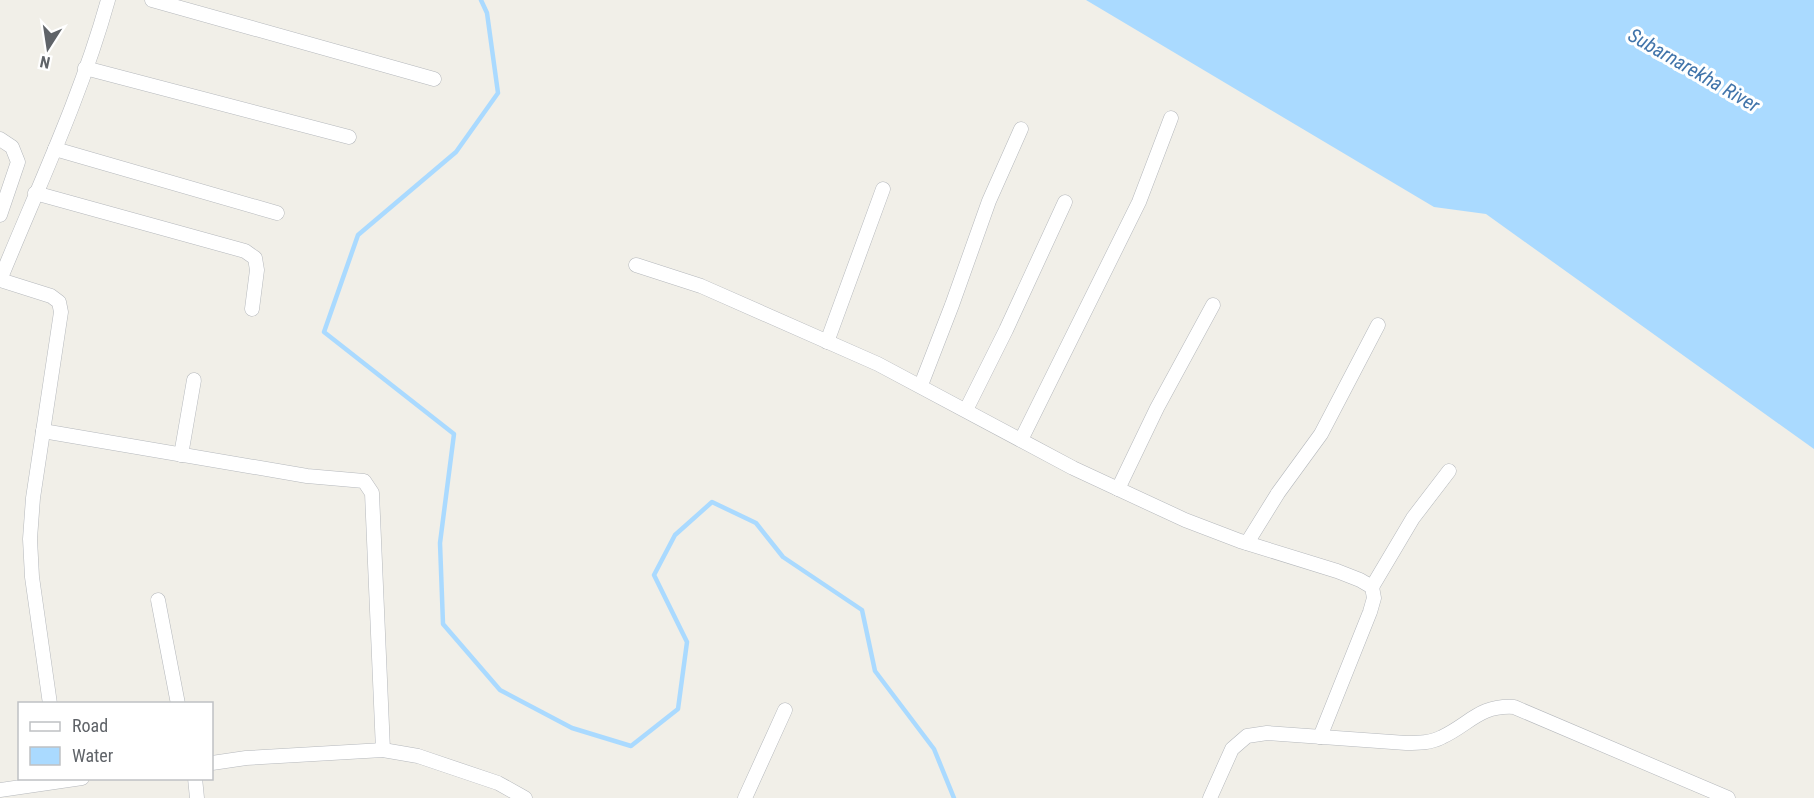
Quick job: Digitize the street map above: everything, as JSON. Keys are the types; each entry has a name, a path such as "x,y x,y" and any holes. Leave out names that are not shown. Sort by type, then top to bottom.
{"street":[{"path":"50,702 32,577 30,539 61,312 59,302 51,296 0,280 63,131 108,0"},
{"path":"152,0 434,79"},
{"path":"85,68 349,137"},
{"path":"1021,440 1139,202 1171,118"},
{"path":"921,385 989,201 1021,129"},
{"path":"0,139 12,147 18,162 0,215"},
{"path":"55,148 277,213"},
{"path":"827,342 883,189"},
{"path":"36,193 245,251 255,258 257,270 252,309"},
{"path":"966,410 1065,202"},
{"path":"636,265 701,286 878,364 1073,468 1185,520 1247,543 1337,571 1372,587"},
{"path":"1118,489 1157,408 1213,305"},
{"path":"1247,543 1278,493 1321,434 1378,325"},
{"path":"181,455 194,381"},
{"path":"43,431 307,476 364,481 372,493 383,750"},
{"path":"1320,737 1370,612 1374,598 1372,587 1413,518 1449,471"},
{"path":"159,600 178,702"},
{"path":"1210,798 1232,749 1247,736 1267,734 1424,743 1442,738 1480,713 1498,706 1514,707 1728,798"},
{"path":"745,798 784,710"},
{"path":"213,763 246,758 383,750 418,756 498,783 525,798"},
{"path":"0,790 62,780"},
{"path":"195,780 197,798"}],"water":[{"name":"Subarnarekha River","path":"1086,0 1814,0 1814,449 1486,214 1434,207"}],"waterway":[{"path":"481,0 487,13 498,93 456,152 358,235 324,332 454,434 440,543 443,624 500,690 572,728 631,746 678,709 687,642 654,575 675,535 712,502 756,523 783,557 862,610 875,671 934,749 954,798"}]}
